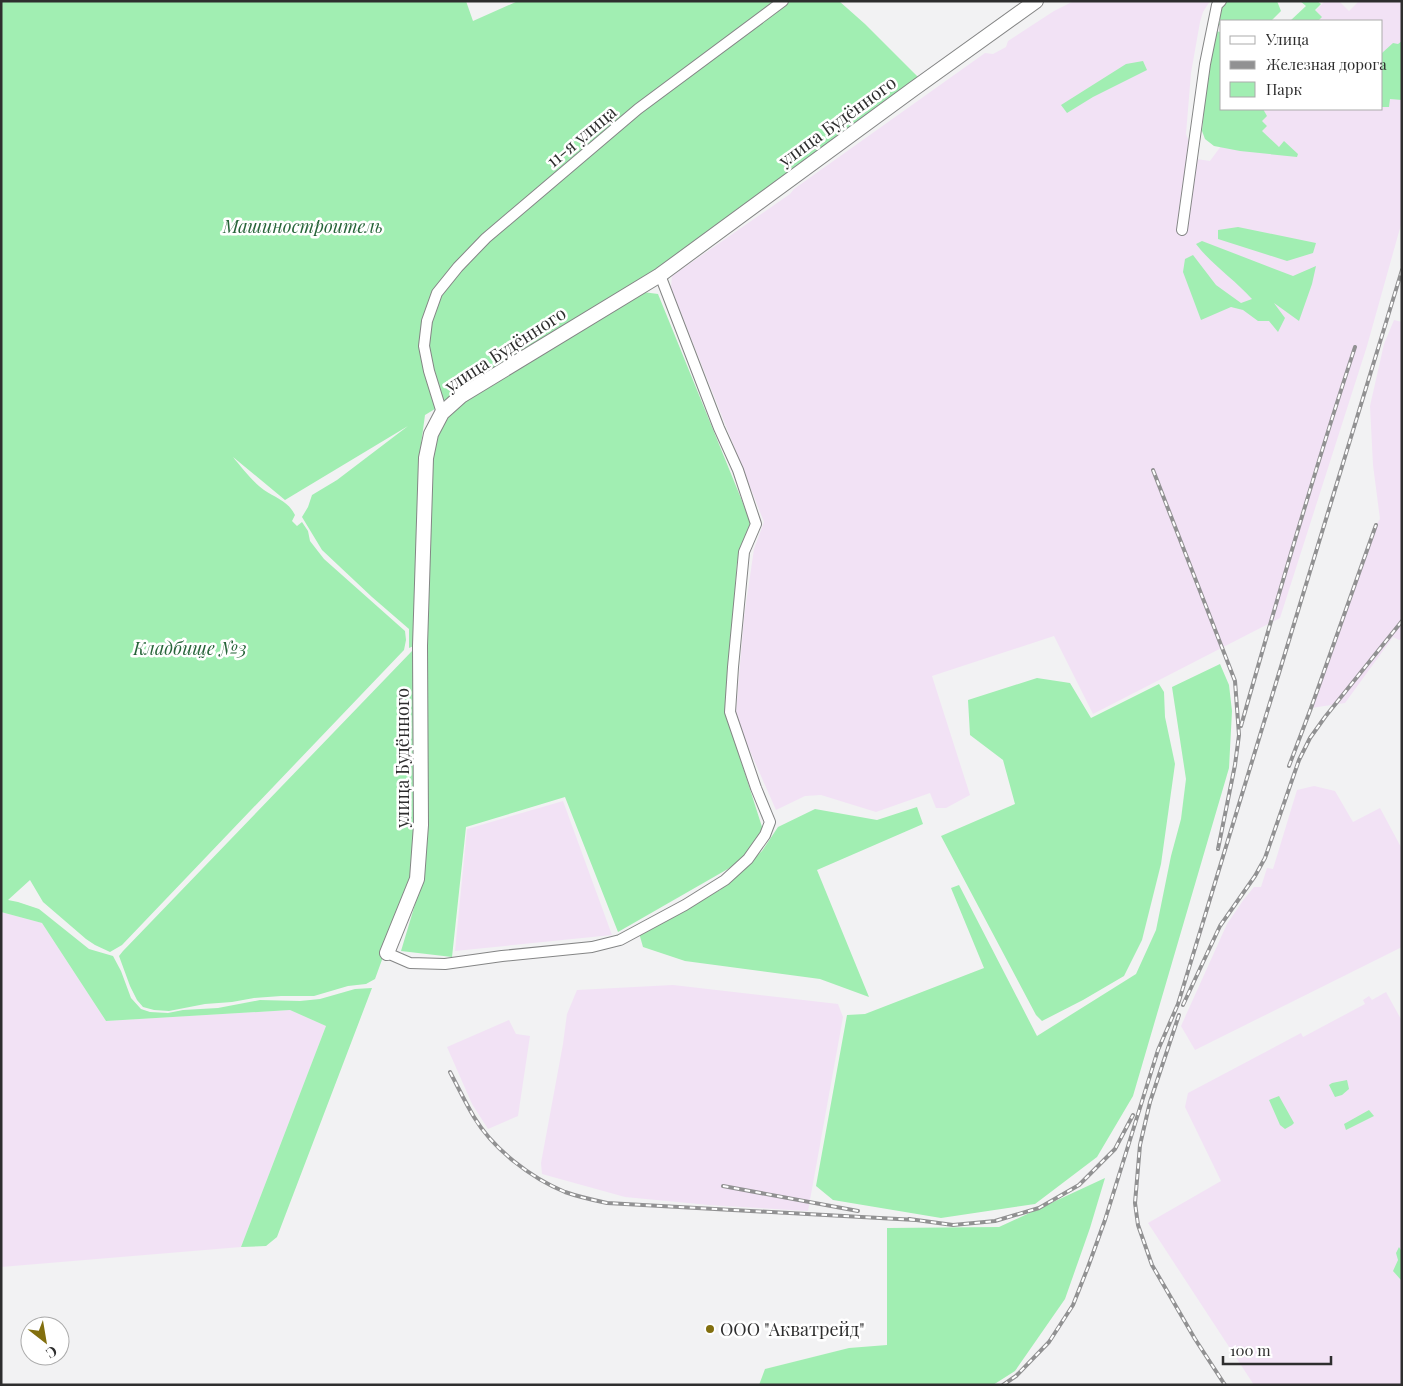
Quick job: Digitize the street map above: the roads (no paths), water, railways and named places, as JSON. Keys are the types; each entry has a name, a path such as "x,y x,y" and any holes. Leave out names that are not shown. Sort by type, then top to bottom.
{"main road":[{"name":"улица Будённого","path":"387,953 417,879 421,825 420,646 426,458 431,434 442,413 461,396 660,275 1036,1"}],"street":[{"name":"11-я улица","path":"442,413 429,371 424,346 427,321 437,294 458,267 486,238 638,109 784,1"},
{"path":"1182,230 1205,64 1217,5 1221,1"},
{"path":"387,953 410,963 445,964 592,947 620,940 685,905 725,880 748,859 765,835 770,822 756,788 730,712 744,552 756,524 738,470 719,428 660,275"}],"railway":[{"path":"1003,1385 1016,1376 1049,1342 1073,1305 1105,1220 1158,1050 1178,1004 1402,270"},
{"path":"1241,726 1296,536 1355,347"},
{"path":"1153,470 1235,681 1239,735 1235,765 1218,849"},
{"path":"1289,766 1376,525"},
{"path":"1183,1005 1220,926 1255,876 1265,858 1299,760 1310,738 1402,621"},
{"path":"1179,1015 1150,1102 1140,1145 1135,1203 1138,1225 1152,1265 1195,1339 1225,1385"},
{"path":"450,1072 474,1117 491,1140 526,1171 570,1194 607,1203 916,1220"},
{"path":"909,1219 953,1225 995,1221 1039,1208 1079,1185 1115,1149 1133,1115"},
{"path":"723,1186 858,1211"}],"place":[{"name":"ООО \"Акватрейд\"","path":"710,1329"}],"park label":[{"name":"Машиностроитель","path":"303,226"},
{"name":"Кладбище №3","path":"190,648"}]}
